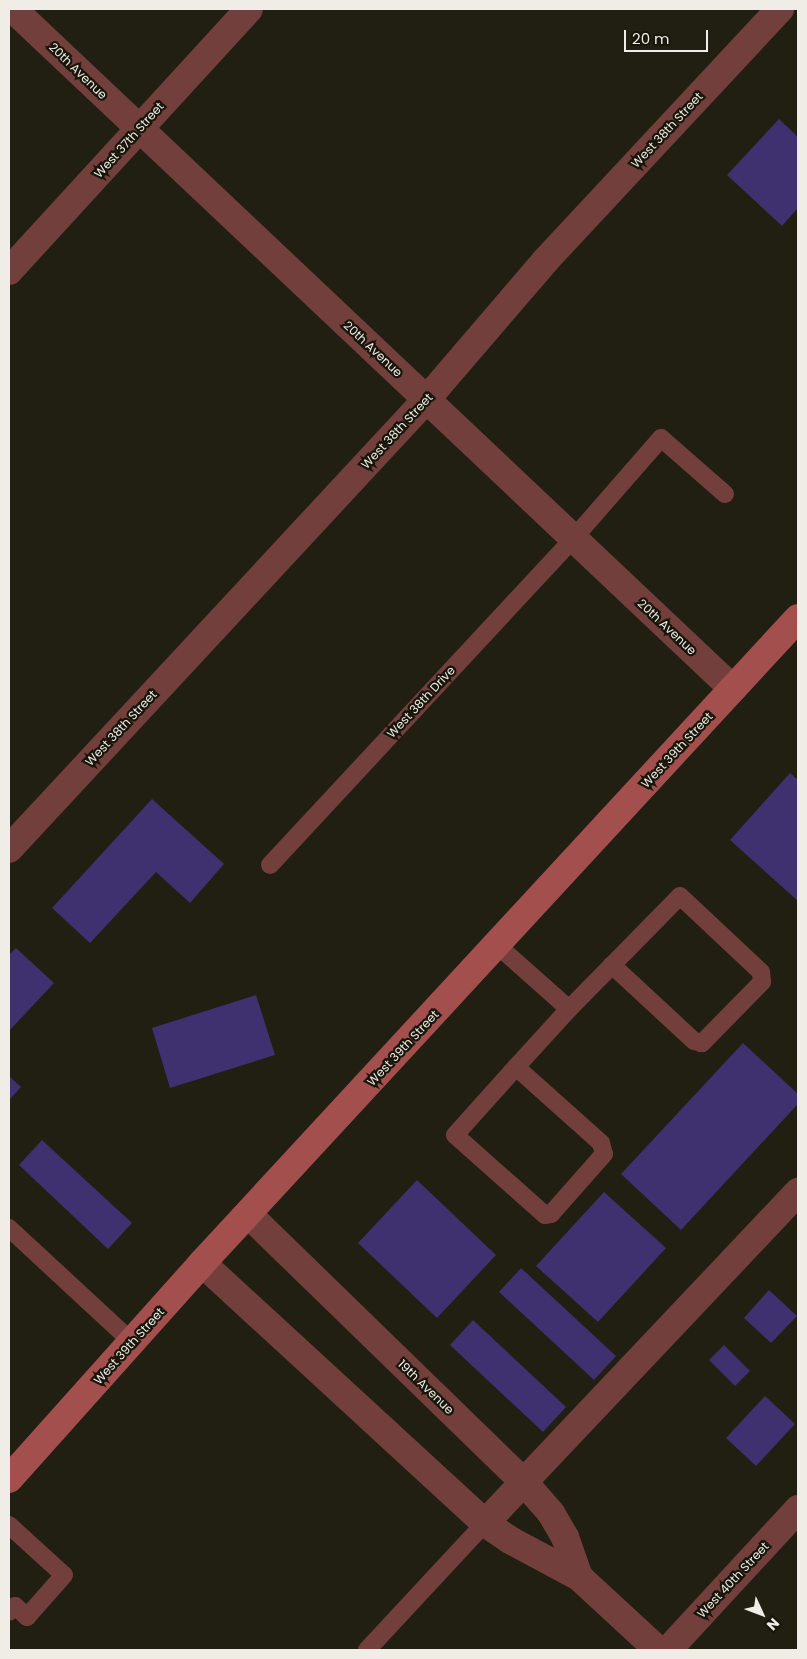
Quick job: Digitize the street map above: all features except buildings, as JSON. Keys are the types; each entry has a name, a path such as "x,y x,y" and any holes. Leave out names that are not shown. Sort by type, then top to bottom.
{"main road":[{"name":"West 39th Street","path":"9,1478 202,1263 249,1215 798,618"}],"street":[{"name":"20th Avenue","path":"13,9 732,689"},
{"name":"West 37th Street","path":"9,271 249,9"},
{"name":"West 38th Street","path":"9,849 426,400 545,261 780,9"},
{"path":"485,1523 798,1192"},
{"name":"19th Avenue","path":"249,1215 523,1481 551,1513 565,1537 579,1577"},
{"name":"19th Avenue","path":"202,1263 485,1523 510,1540 579,1577 658,1650"},
{"name":"West 40th Street","path":"668,1650 798,1509"}],"lane":[{"name":"West 38th Drive","path":"270,864 573,539 662,438 725,494"},
{"path":"516,1067 601,1143 604,1154 551,1214 545,1215 455,1135 516,1067 569,1009 680,896 761,972 762,982 702,1043 694,1042 612,966"},
{"path":"497,945 569,1009"},
{"path":"9,1228 132,1342"},
{"path":"367,1650 485,1523"},
{"path":"9,1525 64,1576 27,1617 15,1606 9,1612"}]}
